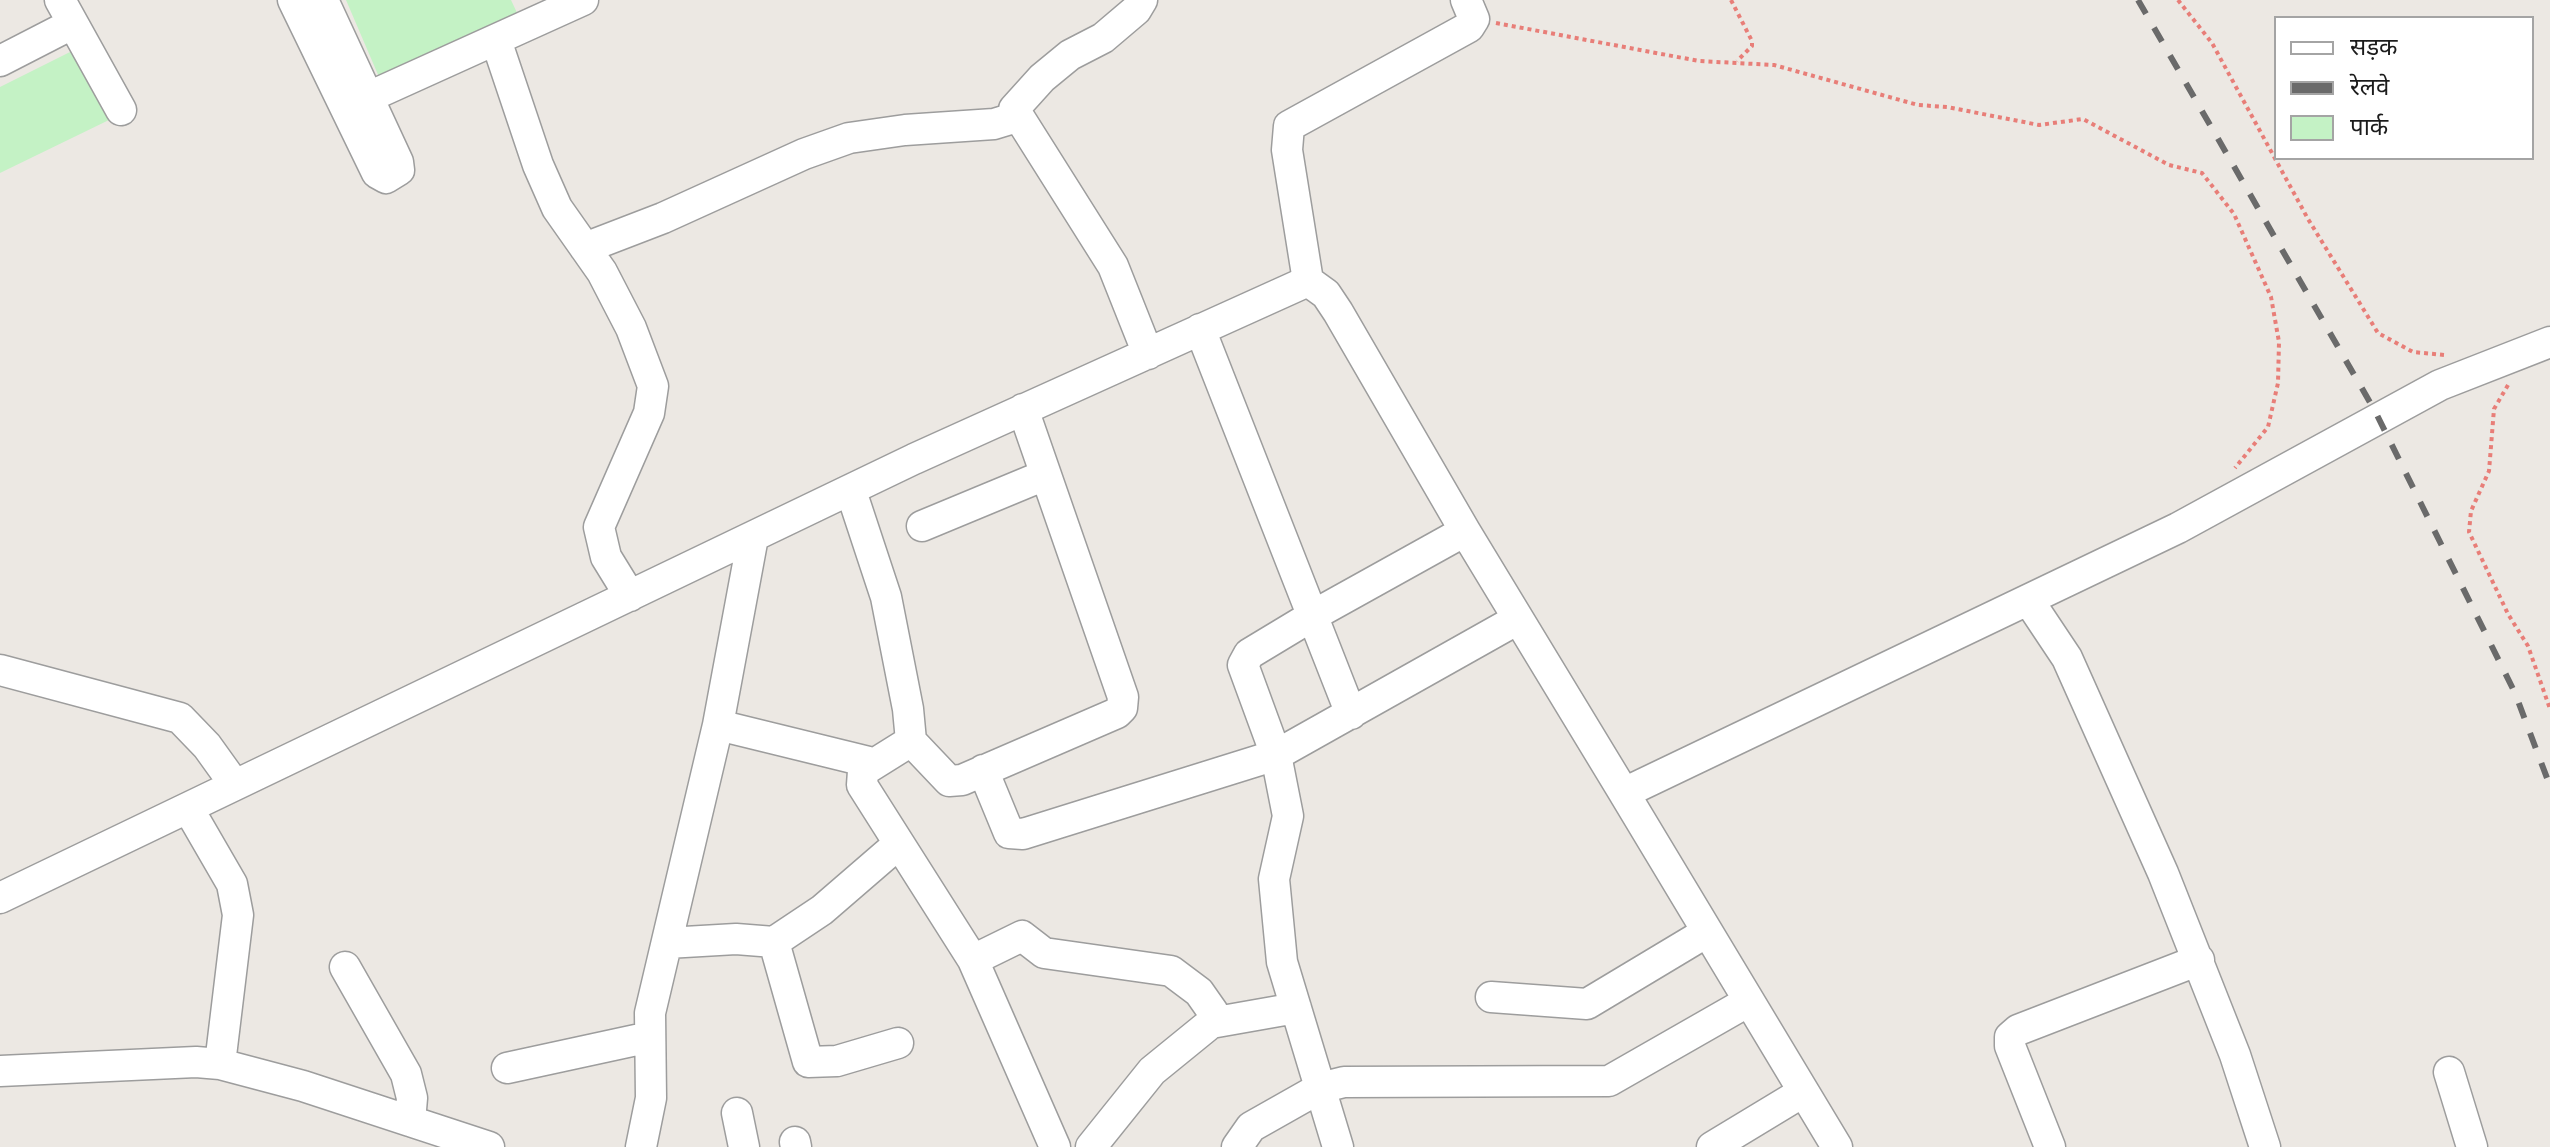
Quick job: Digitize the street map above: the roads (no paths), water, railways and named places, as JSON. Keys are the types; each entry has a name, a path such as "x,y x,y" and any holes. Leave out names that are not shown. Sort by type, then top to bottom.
{"street":[{"path":"293,0 357,103"},
{"path":"323,0 357,103"},
{"path":"357,103 583,0"},
{"path":"1142,0 1136,10 1103,38 1070,55 1015,105 1017,117 1106,252 1134,311 1148,354"},
{"path":"1470,11 1289,126 1287,150 1308,281 1332,301 1465,531 1837,1147"},
{"path":"0,61 66,12 121,110"},
{"path":"496,40 538,165 557,208 602,272 631,328 653,386 649,413 601,515 599,527 606,557 630,596"},
{"path":"585,248 663,218 804,154 849,138 905,130 994,124 1017,117"},
{"path":"0,898 1023,409 1308,281"},
{"path":"1200,329 1351,714"},
{"path":"1624,793 2029,601 2232,499 2387,411 2440,385 2550,342"},
{"path":"851,491 886,597 908,709 911,741 951,782 1117,713 1124,704 1023,409"},
{"path":"922,526 1045,475"},
{"path":"1338,1147 1282,962 1274,885 1289,824 1276,755 1243,665 1249,654 1465,531"},
{"path":"641,1147 651,1098 650,1013 718,725 753,537"},
{"path":"2029,601 2067,658 2199,960 2265,1147"},
{"path":"983,770 1009,833 1018,835 1276,755 1518,619"},
{"path":"0,670 180,718 195,730 235,785"},
{"path":"718,725 873,763"},
{"path":"911,741 873,763 861,774 862,785 973,960 1055,1147"},
{"path":"188,808 232,884 238,915 220,1064"},
{"path":"667,943 736,939 774,942 822,910 888,853 900,848"},
{"path":"1491,997 1587,1004 1707,932"},
{"path":"973,960 1022,936 1044,953 1171,971 1199,992 1213,1012 1212,1022"},
{"path":"774,942 808,1062 845,1059 898,1043"},
{"path":"2050,1147 2010,1046 2010,1037 2018,1030 2199,960"},
{"path":"345,967 406,1074 412,1098 410,1121"},
{"path":"1237,1147 1251,1127 1320,1088 1344,1082 1602,1082 1619,1077 1749,1001"},
{"path":"1091,1147 1152,1071 1212,1022 1296,1008"},
{"path":"507,1068 650,1037"},
{"path":"0,1071 196,1062 220,1064 264,1074 489,1147"},
{"path":"2449,1072 2472,1147"},
{"path":"1712,1147 1803,1092"},
{"path":"737,1113 744,1147"}],"railway":[{"path":"2138,0 2375,411 2515,693 2550,786"}]}
